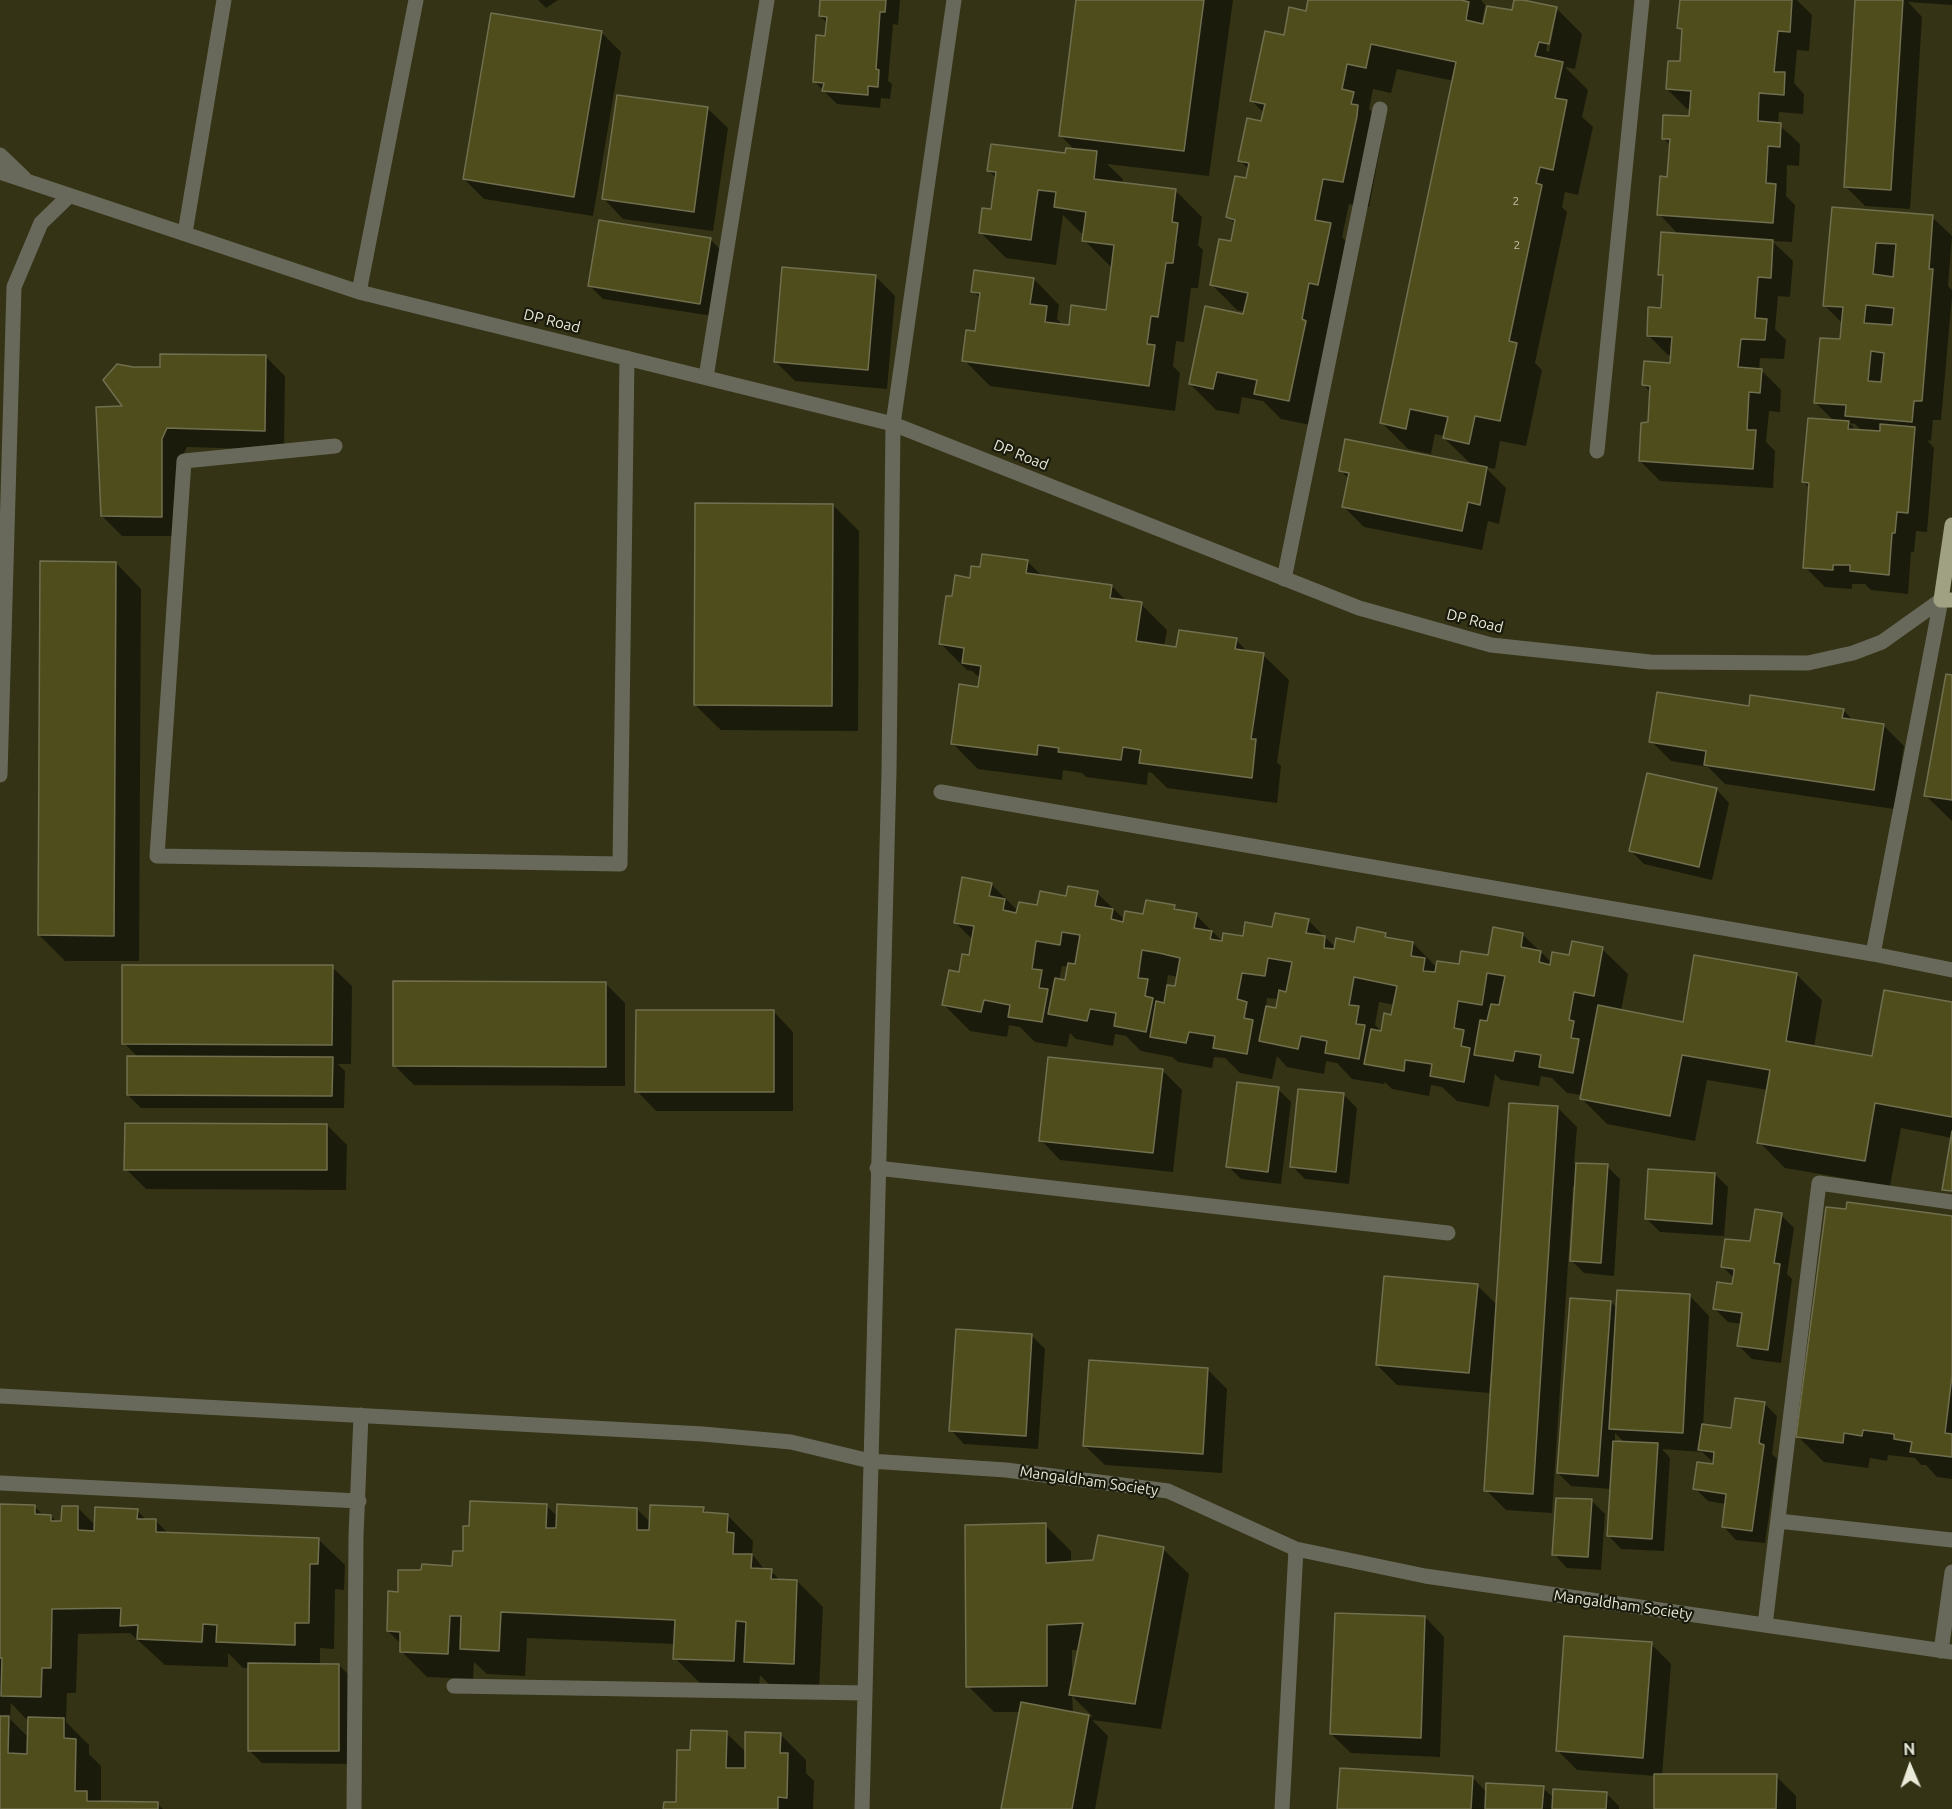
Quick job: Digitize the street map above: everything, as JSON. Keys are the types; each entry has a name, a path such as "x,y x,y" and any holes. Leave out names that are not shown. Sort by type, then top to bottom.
{"main road":[{"path":"1947,600 1952,525"}],"street":[{"path":"185,233 224,0"},
{"path":"359,292 416,0"},
{"path":"706,377 767,0"},
{"path":"862,1809 889,759 893,424 954,0"},
{"path":"1597,451 1642,0"},
{"path":"1284,579 1380,109"},
{"path":"0,155 30,183"},
{"name":"DP Road","path":"0,172 359,292 893,424 1359,608 1491,645 1650,663 1808,663 1842,656 1882,642 1947,600"},
{"path":"0,775 15,287 41,223 69,196"},
{"path":"335,446 184,461 157,856 620,864 627,358"},
{"path":"1873,954 1947,600"},
{"path":"941,792 1873,954 1952,970"},
{"path":"877,1168 1448,1233"},
{"path":"1765,1625 1819,1183 1952,1202"},
{"name":"Mangaldham Society","path":"0,1396 703,1434 791,1442 870,1461 1006,1470 1168,1491 1296,1549 1425,1576 1947,1652"},
{"path":"354,1809 356,1536 361,1415"},
{"path":"0,1483 359,1501"},
{"path":"1778,1521 1952,1540"},
{"path":"1282,1809 1296,1549"},
{"path":"1947,1652 1952,1572"},
{"path":"454,1686 866,1693"}],"building":[{"path":"820,0 886,0 885,12 880,12 876,69 879,70 878,87 868,86 868,95 822,91 824,83 813,82 816,35 825,36 827,17 819,16"},
{"path":"1076,0 1204,0 1184,151 1059,136"},
{"path":"1308,0 1461,0 1469,2 1466,20 1483,24 1487,6 1512,10 1514,0 1523,0 1557,7 1549,44 1539,42 1535,56 1563,62 1555,98 1567,100 1553,170 1540,167 1536,183 1542,185 1509,341 1517,343 1500,421 1475,416 1469,444 1443,438 1448,417 1410,409 1406,429 1380,423 1456,62 1371,44 1366,68 1347,64 1342,89 1354,92 1351,104 1358,105 1357,116 1343,182 1323,179 1315,220 1331,223 1318,285 1309,283 1302,319 1306,321 1289,401 1254,394 1257,380 1217,372 1213,389 1189,384 1205,306 1243,314 1248,293 1210,285 1219,239 1231,241 1235,220 1226,217 1235,176 1246,178 1249,163 1238,161 1247,118 1261,121 1265,104 1250,101 1265,31 1284,35 1289,7 1306,11"},
{"path":"1680,0 1792,0 1790,32 1778,31 1774,72 1785,72 1784,95 1759,93 1758,121 1781,123 1780,147 1768,146 1766,183 1776,184 1773,223 1657,215 1660,176 1667,177 1670,139 1662,139 1663,115 1689,116 1691,91 1666,89 1668,61 1680,61 1682,29 1677,28"},
{"path":"1855,0 1903,0 1891,190 1844,187"},
{"path":"491,13 602,31 574,197 463,179"},
{"path":"617,95 708,107 694,212 602,199"},
{"path":"991,144 1065,153 1066,148 1097,151 1094,179 1176,189 1172,222 1178,223 1173,263 1166,263 1158,317 1151,316 1147,344 1155,345 1149,386 962,361 966,330 975,331 980,293 971,292 974,270 1034,278 1030,304 1047,306 1045,322 1069,325 1071,305 1106,310 1114,245 1082,241 1086,212 1054,207 1056,192 1038,190 1031,240 979,233 982,208 991,209 996,172 987,171"},
{"path":"1832,207 1933,215 1929,269 1933,269 1922,401 1914,401 1912,422 1845,416 1846,405 1814,403 1820,338 1840,339 1843,307 1823,306","holes":["1876,243 1896,244 1893,277 1873,274","1866,305 1894,308 1892,325 1864,323","1871,351 1884,353 1881,382 1868,381"]},
{"path":"599,220 711,238 700,304 588,286"},
{"path":"1661,232 1773,240 1771,278 1758,277 1755,318 1767,319 1765,340 1741,339 1738,367 1762,369 1760,393 1749,392 1747,430 1756,430 1753,469 1639,461 1641,423 1648,422 1650,386 1642,385 1644,361 1670,363 1672,337 1647,336 1648,307 1661,308 1663,275 1658,275"},
{"path":"782,267 876,275 868,370 774,362"},
{"path":"160,354 266,355 265,431 167,428 162,439 162,517 101,516 96,407 122,406 103,380 117,364 133,367 160,367"},
{"path":"1808,418 1849,421 1848,429 1880,431 1880,424 1915,427 1908,513 1897,512 1895,533 1892,533 1889,575 1850,571 1850,565 1833,565 1833,570 1803,568 1809,483 1802,482"},
{"path":"1345,439 1487,467 1480,505 1468,502 1462,531 1342,507 1349,473 1339,471"},
{"path":"695,503 833,504 832,706 694,705"},
{"path":"982,554 1028,560 1026,573 1112,585 1110,598 1142,602 1136,641 1176,647 1179,630 1237,638 1235,649 1264,653 1251,739 1256,739 1252,778 1139,763 1141,750 1123,747 1121,760 1058,752 1059,748 1038,745 1037,755 951,744 959,684 978,687 981,666 962,663 964,648 939,644 946,596 952,596 955,575 970,578 971,566 980,567"},
{"path":"40,561 116,562 114,936 38,935"},
{"path":"1946,674 1952,675 1952,800 1924,796"},
{"path":"1657,692 1749,706 1750,695 1844,709 1842,718 1884,724 1874,790 1704,765 1706,751 1649,742"},
{"path":"1647,773 1717,788 1699,867 1629,851"},
{"path":"962,877 992,883 989,896 1005,899 1003,910 1016,913 1019,902 1037,905 1040,891 1066,896 1068,886 1098,891 1095,906 1113,909 1111,919 1123,922 1125,911 1143,914 1146,900 1175,905 1174,909 1197,913 1194,928 1212,931 1210,939 1222,941 1223,933 1243,936 1245,922 1272,927 1275,913 1309,919 1306,933 1325,936 1324,948 1334,949 1336,938 1354,942 1357,927 1386,933 1385,937 1413,942 1411,956 1425,958 1423,971 1435,972 1437,961 1459,964 1461,951 1488,955 1493,927 1523,933 1521,947 1541,951 1539,962 1550,965 1552,952 1569,955 1572,941 1603,947 1594,996 1574,992 1569,1020 1574,1021 1571,1038 1579,1039 1573,1073 1539,1067 1541,1055 1515,1051 1513,1061 1474,1055 1480,1020 1487,1021 1491,1004 1499,1005 1505,976 1487,973 1482,1005 1458,1001 1454,1028 1464,1030 1461,1046 1470,1048 1464,1082 1430,1076 1432,1064 1405,1060 1404,1071 1364,1064 1371,1029 1381,1031 1384,1013 1391,1015 1397,986 1354,977 1349,1005 1359,1006 1356,1024 1365,1025 1359,1059 1325,1053 1327,1041 1301,1036 1298,1049 1259,1041 1266,1006 1276,1008 1279,990 1286,992 1292,962 1268,958 1265,976 1242,973 1237,999 1247,1002 1244,1018 1253,1020 1247,1054 1213,1048 1215,1036 1189,1032 1186,1043 1150,1037 1156,1001 1164,1003 1167,985 1175,986 1180,958 1159,953 1142,950 1138,978 1148,979 1145,996 1153,998 1146,1032 1114,1026 1116,1013 1090,1009 1087,1021 1048,1014 1055,978 1065,980 1068,963 1075,964 1080,935 1062,932 1060,945 1036,941 1032,969 1042,970 1039,988 1048,989 1042,1022 1008,1017 1010,1005 984,1000 981,1012 942,1005 949,970 959,972 962,954 969,955 974,926 954,923"},
{"path":"1694,955 1797,973 1786,1041 1872,1056 1884,990 1952,1002 1952,1117 1875,1103 1865,1161 1757,1143 1770,1070 1682,1055 1670,1116 1580,1099 1598,1005 1683,1022"},
{"path":"122,965 333,965 332,1045 122,1044"},
{"path":"393,981 606,982 606,1067 393,1066"},
{"path":"636,1010 774,1010 774,1092 635,1092"},
{"path":"127,1056 333,1057 332,1096 127,1095"},
{"path":"1048,1057 1163,1069 1153,1153 1039,1141"},
{"path":"1237,1082 1279,1087 1268,1172 1226,1167"},
{"path":"1298,1089 1344,1093 1336,1172 1290,1167"},
{"path":"1509,1103 1558,1106 1533,1494 1484,1491"},
{"path":"125,1123 327,1124 327,1170 124,1170"},
{"path":"1952,1131 1952,1191 1942,1190"},
{"path":"1576,1163 1608,1164 1601,1263 1570,1261"},
{"path":"1648,1169 1715,1173 1712,1224 1645,1219"},
{"path":"1847,1202 1952,1216 1952,1376 1945,1433 1952,1434 1952,1457 1910,1452 1912,1442 1894,1439 1894,1434 1863,1430 1862,1436 1844,1433 1843,1443 1796,1437 1826,1207 1846,1209"},
{"path":"1755,1209 1782,1213 1774,1263 1780,1264 1768,1350 1737,1346 1742,1313 1713,1309 1717,1282 1732,1284 1734,1269 1721,1267 1725,1239 1750,1241"},
{"path":"1384,1276 1478,1284 1469,1373 1376,1365"},
{"path":"1617,1290 1690,1294 1683,1433 1609,1429"},
{"path":"1570,1298 1611,1301 1598,1476 1557,1473"},
{"path":"956,1329 1032,1334 1026,1436 949,1431"},
{"path":"1089,1360 1208,1368 1203,1454 1083,1446"},
{"path":"1735,1398 1765,1402 1759,1443 1764,1445 1752,1531 1722,1527 1726,1494 1693,1489 1697,1462 1713,1464 1714,1452 1698,1450 1702,1424 1731,1428"},
{"path":"1613,1441 1658,1443 1652,1539 1607,1536"},
{"path":"1556,1498 1592,1499 1588,1557 1552,1555"},
{"path":"470,1501 547,1504 546,1528 556,1528 557,1504 637,1508 637,1530 649,1530 650,1505 704,1507 703,1512 728,1514 727,1532 734,1533 733,1554 752,1554 751,1568 772,1569 771,1579 797,1580 794,1664 744,1662 746,1622 736,1621 734,1661 673,1659 675,1620 501,1612 499,1651 460,1649 461,1616 450,1616 448,1654 400,1652 400,1632 387,1631 388,1591 398,1592 398,1570 421,1570 422,1564 452,1566 453,1551 463,1551 463,1526 469,1526"},
{"path":"0,1504 35,1505 35,1514 51,1515 51,1521 61,1521 62,1506 78,1506 78,1530 94,1531 95,1507 138,1509 137,1519 156,1519 156,1532 319,1538 318,1564 310,1564 309,1623 295,1623 295,1645 216,1642 217,1625 203,1624 202,1642 137,1639 138,1625 120,1626 121,1608 52,1609 51,1668 42,1668 41,1697 1,1696"},
{"path":"1046,1523 1046,1563 1093,1560 1098,1535 1164,1547 1135,1704 1069,1695 1083,1623 1047,1625 1047,1686 966,1687 965,1525"},
{"path":"1335,1613 1425,1616 1421,1738 1330,1734"},
{"path":"1564,1636 1652,1642 1643,1758 1556,1751"},
{"path":"248,1663 339,1664 339,1751 248,1751"},
{"path":"1021,1702 1089,1715 1072,1809 1001,1809"},
{"path":"0,1716 9,1716 8,1753 27,1754 28,1717 64,1718 64,1738 76,1739 75,1791 87,1791 87,1801 158,1802 158,1809 0,1809"},
{"path":"691,1730 727,1731 726,1768 745,1768 745,1732 781,1733 780,1753 788,1753 787,1798 778,1797 778,1809 663,1809 664,1802 676,1802 677,1750 690,1750"},
{"path":"1340,1768 1473,1776 1471,1809 1337,1809"},
{"path":"1654,1774 1777,1774 1776,1809 1654,1809"},
{"path":"1486,1783 1544,1786 1542,1809 1485,1809"},
{"path":"1553,1789 1607,1792 1606,1809 1552,1809"}]}
